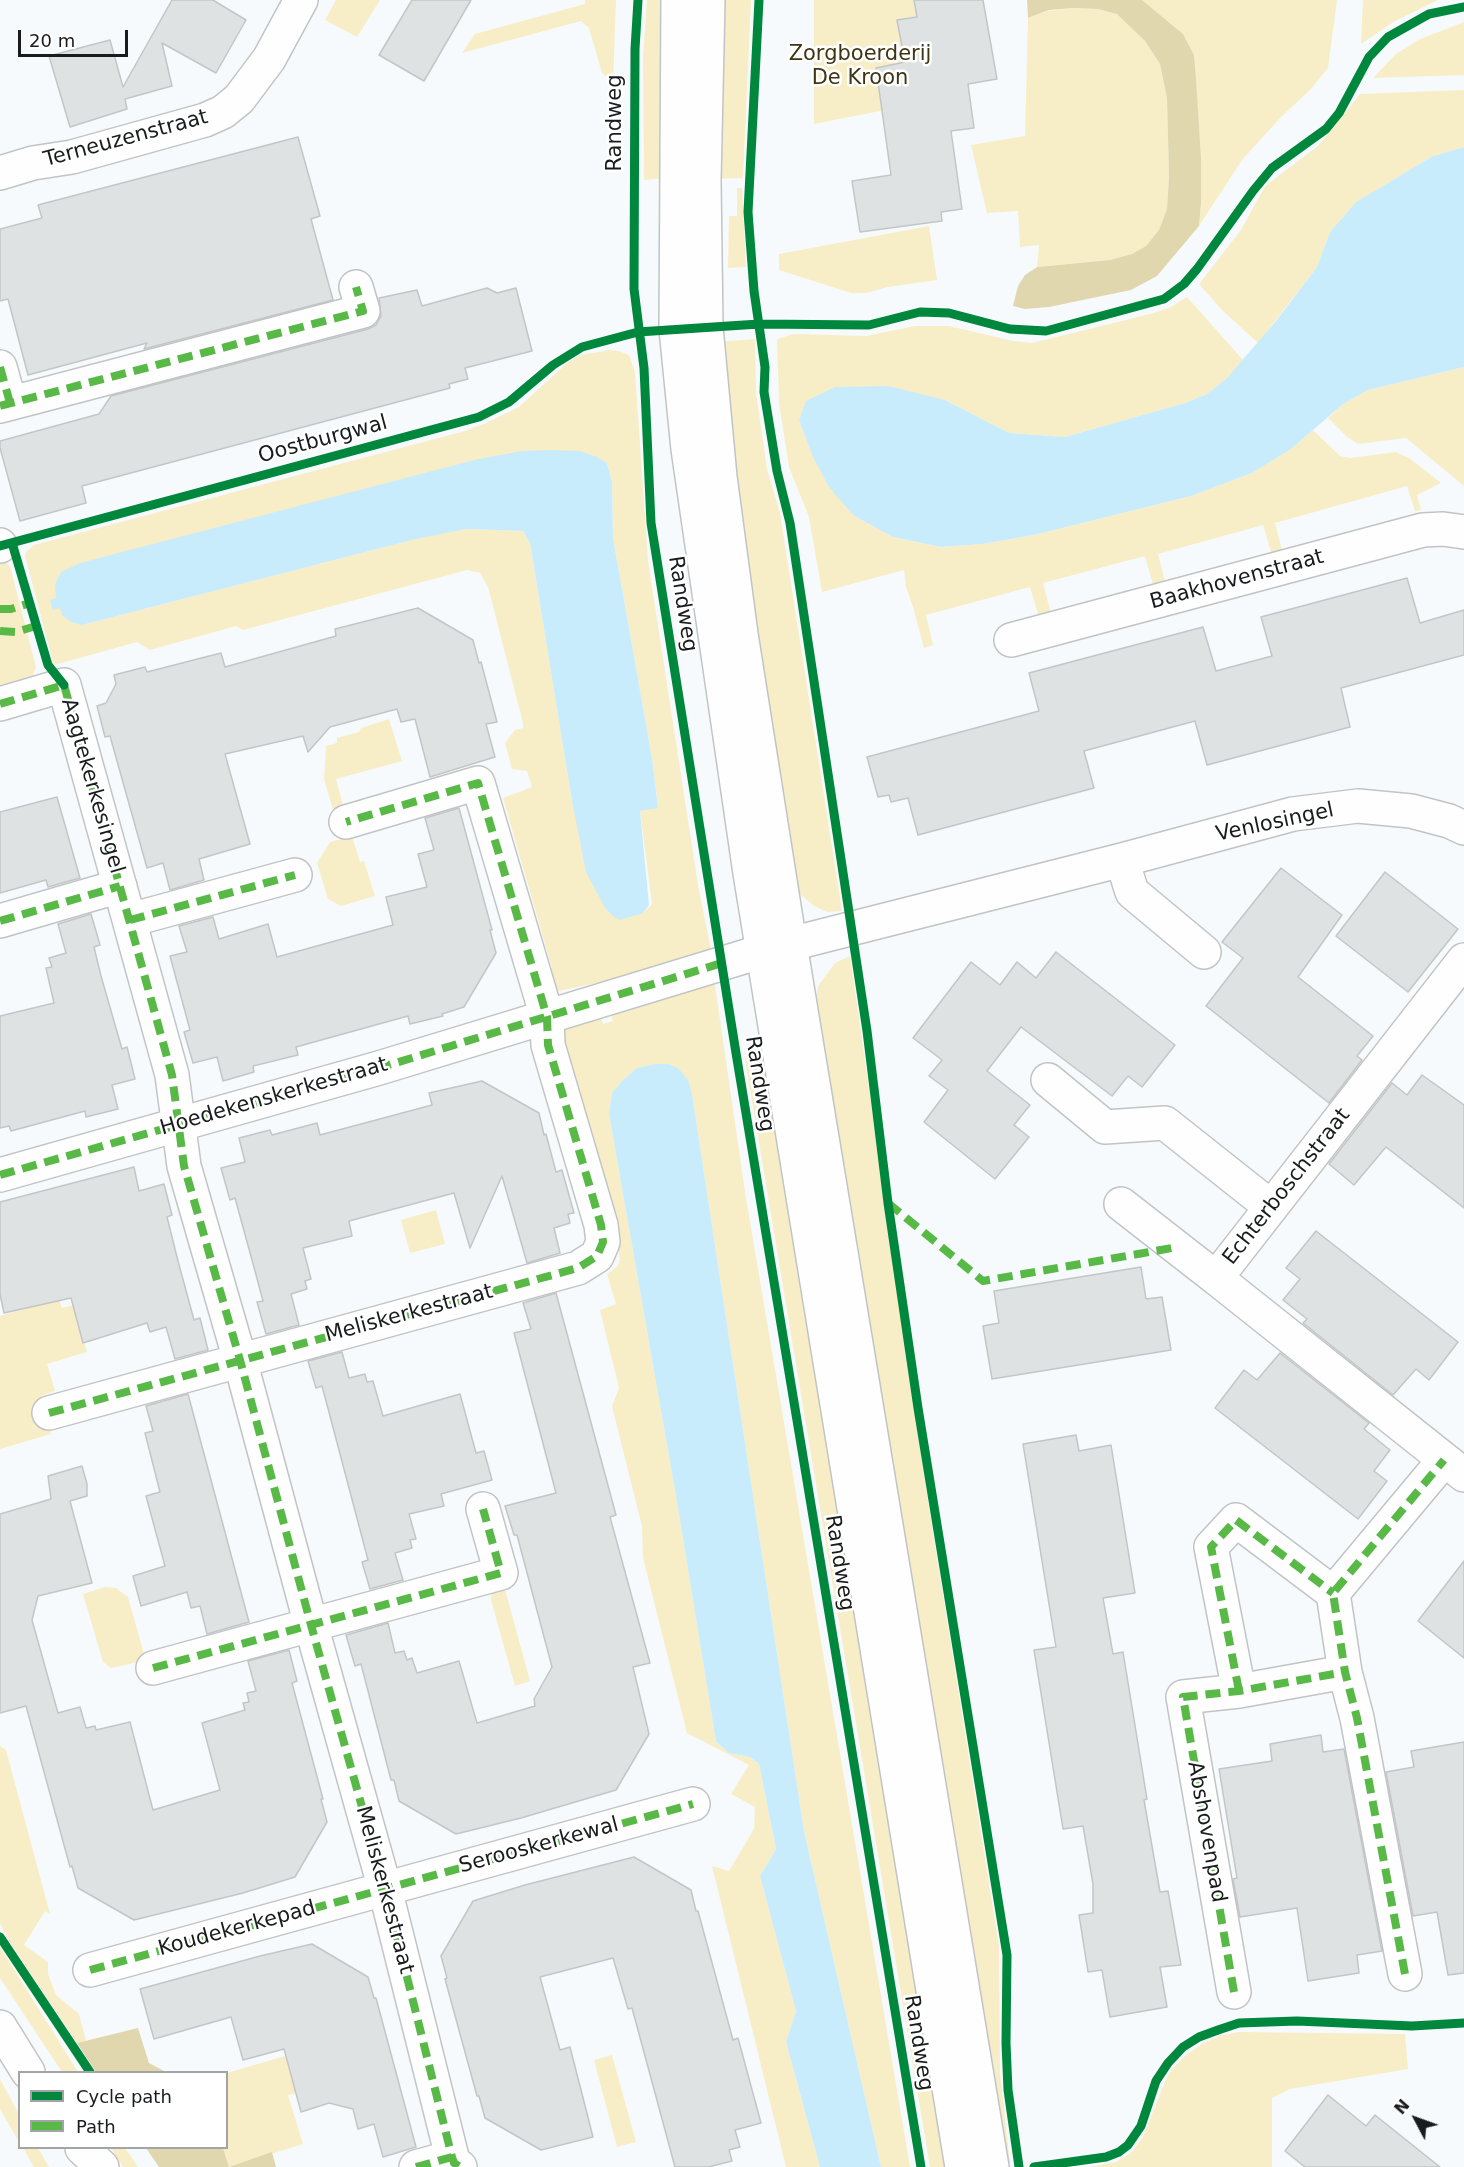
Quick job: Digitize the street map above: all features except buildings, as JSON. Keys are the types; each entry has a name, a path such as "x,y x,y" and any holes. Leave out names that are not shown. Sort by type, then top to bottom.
{"street":[{"name":"Terneuzenstraat","path":"0,173 72,157 205,120 223,112 239,99 269,59 302,0"},
{"name":"Randweg","path":"678,0 676,329 688,449 992,2167"},
{"name":"Randweg","path":"708,0 704,181 706,327 722,488 741,634 776,948 962,2167"},
{"path":"0,367 5,404 363,311 356,287"},
{"name":"Baakhovenstraat","path":"1011,640 1423,530 1443,529 1464,532"},
{"name":"Aagtekerkesingel","path":"0,704 64,685 172,1075 178,1124"},
{"path":"346,822 478,783 547,1017"},
{"name":"Venlosingel","path":"776,948 1293,814 1358,806 1411,811 1449,821 1464,828"},
{"path":"1122,860 1132,892 1204,952"},
{"path":"130,920 295,875"},
{"name":"Aagtekerkesingel","path":"0,921 120,886"},
{"name":"Hoedekenskerkestraat","path":"0,1175 379,1068 776,948"},
{"name":"Echterboschstraat","path":"1454,1468 1216,1278 1464,960"},
{"name":"Meliskerkestraat","path":"49,1413 578,1268 597,1256 603,1242 601,1225 548,1045 547,1017"},
{"path":"1048,1080 1105,1127 1165,1124 1271,1207"},
{"name":"Meliskerkestraat","path":"178,1124 184,1166 240,1360 385,1889 456,2162 416,2167"},
{"path":"1121,1204 1216,1278"},
{"path":"1333,1593 1454,1468"},
{"path":"153,1668 501,1573 483,1509"},
{"path":"1239,1691 1211,1547 1236,1520 1333,1593 1345,1671 1357,1718 1405,1974"},
{"name":"Abshovenpad","path":"1234,1992 1183,1697 1239,1691 1345,1671"},
{"name":"Serooskerkewal","path":"385,1889 693,1804"},
{"name":"Koudekerkepad","path":"90,1970 385,1889"},
{"path":"0,2027 27,2071"},
{"path":"67,2149 72,2167"},
{"path":"83,2149 102,2167"}],"green space":[{"path":"336,0 380,0 357,37 325,20"},
{"path":"585,0 616,0 613,84 602,73 589,28 581,21 462,53 475,34 585,4"},
{"path":"647,0 668,0 665,178 644,180 643,57"},
{"path":"718,0 751,0 743,178 714,179"},
{"name":"Zorgboerderij De Kroon","path":"814,0 914,0 917,17 897,21 903,54 923,51 931,101 814,124"},
{"path":"1142,0 1337,0 1328,68 1310,90 1282,116 1242,160 1199,226 1201,157 1194,55 1183,34"},
{"path":"1363,0 1438,0 1395,21 1361,44"},
{"path":"1073,8 1098,9 1118,14 1145,41 1160,64 1167,98 1169,176 1167,209 1159,230 1146,246 1132,254 1110,260 1037,267 1039,245 1020,247 1018,211 987,213 971,145 1025,136 1028,18 1048,11"},
{"path":"1464,22 1464,75 1373,78 1396,54 1418,40"},
{"path":"1464,90 1464,147 1433,156 1356,202 1330,232 1317,267 1258,343 1223,311 1199,284 1241,230 1265,186 1318,146 1360,94"},
{"path":"737,188 742,188 746,267 728,268 729,216 737,216"},
{"path":"929,226 937,280 888,287 866,293 851,293 779,270 779,254"},
{"path":"1187,297 1243,360 1227,378 1207,394 1185,403 1065,437 1009,433 945,400 799,420 812,455 854,516 893,537 941,547 982,544 1034,535 1191,496 1252,473 1291,449 1313,430 1340,456 1350,458 1396,452 1409,458 1441,483 1417,495 1421,510 1415,511 1407,486 1275,523 1282,550 1272,555 1263,525 1158,554 1166,585 1154,588 1145,556 1043,583 1051,614 1039,617 1030,587 926,615 933,645 924,648 906,587 904,570 822,592 809,517 789,467 779,403 777,339 794,334 866,336 915,326 949,326 1013,341 1032,343 1154,313 1171,307"},
{"path":"755,339 756,393 767,469 780,513 842,911 827,912 814,906 800,894 787,859 717,342"},
{"path":"610,350 619,351 629,355 635,372 648,561 698,885 711,950 624,977 559,991 551,987 543,971 552,968 503,798 532,787 527,771 512,769 505,743 515,730 523,728 523,723 488,587 480,573 467,570 243,630 236,626 150,650 137,642 54,665 25,556 34,545 465,431 519,407 567,363 581,355","holes":["607,463 612,482 613,538 652,758 658,807 640,811 652,904 643,913 572,801 530,543 523,531 463,529 82,625 60,608 56,598"]},
{"path":"1464,367 1464,486 1406,438 1358,444 1347,437 1328,418 1343,404 1368,390"},
{"path":"0,559 9,565 11,570 36,667 32,678 0,691"},
{"path":"389,719 402,761 336,779 343,805 340,811 334,813 324,779 326,746 337,743 337,738 359,732 361,728"},
{"path":"352,836 360,862 364,861 375,896 341,906 328,899 317,863 330,842"},
{"path":"850,956 928,1501 999,1946 1000,2072 1010,2163 1001,2164 814,1011 818,986 835,963"},
{"path":"714,978 745,1192 910,2167 881,2167 804,1831 692,1094 655,1064 637,1068 623,1080 612,1093 609,1114 677,1502 716,1742 729,1753 750,1757 759,1764 776,1849 760,1876 796,2011 786,2042 820,2167 786,2167 712,1866 729,1871 754,1829 755,1807 731,1794 749,1765 687,1733 643,1558 642,1526 612,1406 619,1388 600,1310 616,1304 607,1274 617,1267 620,1260 610,1205 560,1030 600,1013 603,1024 613,1021 610,1011"},
{"path":"770,1054 952,2167 930,2167 745,1059"},
{"path":"436,1210 445,1244 410,1253 401,1220"},
{"path":"59,1299 62,1308 74,1305 87,1352 47,1364 55,1391 41,1396 51,1434 0,1449 0,1316"},
{"path":"493,1582 503,1582 530,1681 515,1686 491,1600"},
{"path":"105,1587 116,1588 128,1597 144,1654 139,1662 111,1668 103,1662 83,1594"},
{"path":"0,1746 6,1750 50,1914 45,1911 24,1945 48,1962 48,1974 56,1995 79,2014 86,2041 77,2043 8,1939 0,1923"},
{"path":"0,1947 77,2071 61,2071 0,1978"},
{"path":"1238,2032 1405,2034 1408,2069 1290,2089 1272,2098 1272,2167 1090,2167 1116,2162 1131,2153 1143,2137 1165,2081 1172,2069 1184,2057 1203,2043"},
{"path":"612,2055 636,2142 617,2147 594,2060"},
{"path":"285,2056 297,2093 288,2095 303,2144 229,2167 223,2149 228,2149 228,2073"},
{"path":"0,2079 18,2112 18,2140 0,2109"},
{"path":"24,2149 39,2149 49,2167 34,2167"},
{"path":"112,2149 126,2149 138,2167 123,2167"}],"shaded area":[{"path":"1027,0 1142,0 1183,34 1194,55 1201,157 1201,204 1199,226 1157,276 1131,290 1049,307 1025,309 1013,306 1018,286 1025,275 1037,267 1110,260 1132,254 1146,246 1159,230 1167,209 1169,176 1167,98 1160,64 1145,41 1117,14 1098,9 1049,10 1028,18"},
{"path":"138,2028 149,2063 164,2071 95,2071 77,2043"},
{"path":"147,2149 223,2149 229,2167 159,2167"},
{"path":"272,2152 276,2167 229,2167"}],"water":[{"path":"1464,147 1464,367 1368,390 1343,404 1291,449 1252,473 1191,496 1034,535 982,544 941,547 893,537 854,516 829,487 812,455 799,420 806,401 835,387 888,386 945,400 1009,433 1065,437 1185,403 1207,394 1227,378 1276,321 1317,267 1330,232 1356,202 1433,156"},
{"path":"522,451 580,451 597,457 607,463 612,482 613,538 652,758 658,808 640,811 649,905 643,913 620,920 614,917 605,908 586,872 572,801 530,543 523,531 466,529 412,540 82,625 71,622 62,615 60,608 53,610 50,600 56,598 55,584 61,572 80,563 478,459"},
{"path":"668,1064 678,1068 688,1080 692,1094 804,1831 881,2167 820,2167 786,2042 796,2011 760,1876 776,1849 759,1764 750,1757 729,1753 716,1742 677,1502 609,1114 612,1093 623,1080 637,1068"}],"marked path":[{"path":"0,406 363,311 356,287"},
{"path":"0,367 10,403"},
{"path":"0,609 11,609 30,603"},
{"path":"0,631 16,632 36,626"},
{"path":"0,704 64,685 172,1075 184,1166 240,1360 385,1889 452,2157 454,2163 460,2167"},
{"path":"49,1413 578,1268 597,1256 603,1242 601,1225 548,1045 547,1017 478,783 346,822"},
{"path":"130,920 295,875"},
{"path":"0,921 120,886"},
{"path":"0,1175 379,1068 722,963"},
{"path":"888,1203 983,1281 1178,1247"},
{"path":"1405,1974 1357,1718 1345,1672 1333,1593 1444,1460"},
{"path":"153,1668 501,1573 483,1509"},
{"path":"1239,1691 1211,1547 1236,1520 1333,1593"},
{"path":"1234,1992 1183,1697 1239,1691 1345,1672"},
{"path":"90,1970 693,1804"},
{"path":"416,2167 452,2157"}],"cycle path":[{"path":"638,0 635,49 634,289 644,368 651,523 736,1053 921,2167"},
{"path":"759,0 748,212 754,291 765,367 764,392 777,471 790,523 867,1031 888,1203 918,1408 1007,1955 1008,2090 1019,2167"},
{"name":"Oostburgwal","path":"0,546 479,417 509,402 553,365 582,347 638,332 759,324 869,325 920,312 949,313 1010,329 1046,331 1164,299 1184,284 1197,269 1272,168 1326,129 1339,113 1369,57 1388,37 1429,14 1464,7"},
{"path":"12,543 48,665 64,685"},
{"path":"0,1937 89,2071"},
{"path":"1034,2167 1106,2157 1119,2152 1128,2145 1141,2126 1156,2081 1168,2063 1183,2047 1199,2037 1218,2030 1239,2023 1297,2021 1412,2026 1464,2023"}]}
